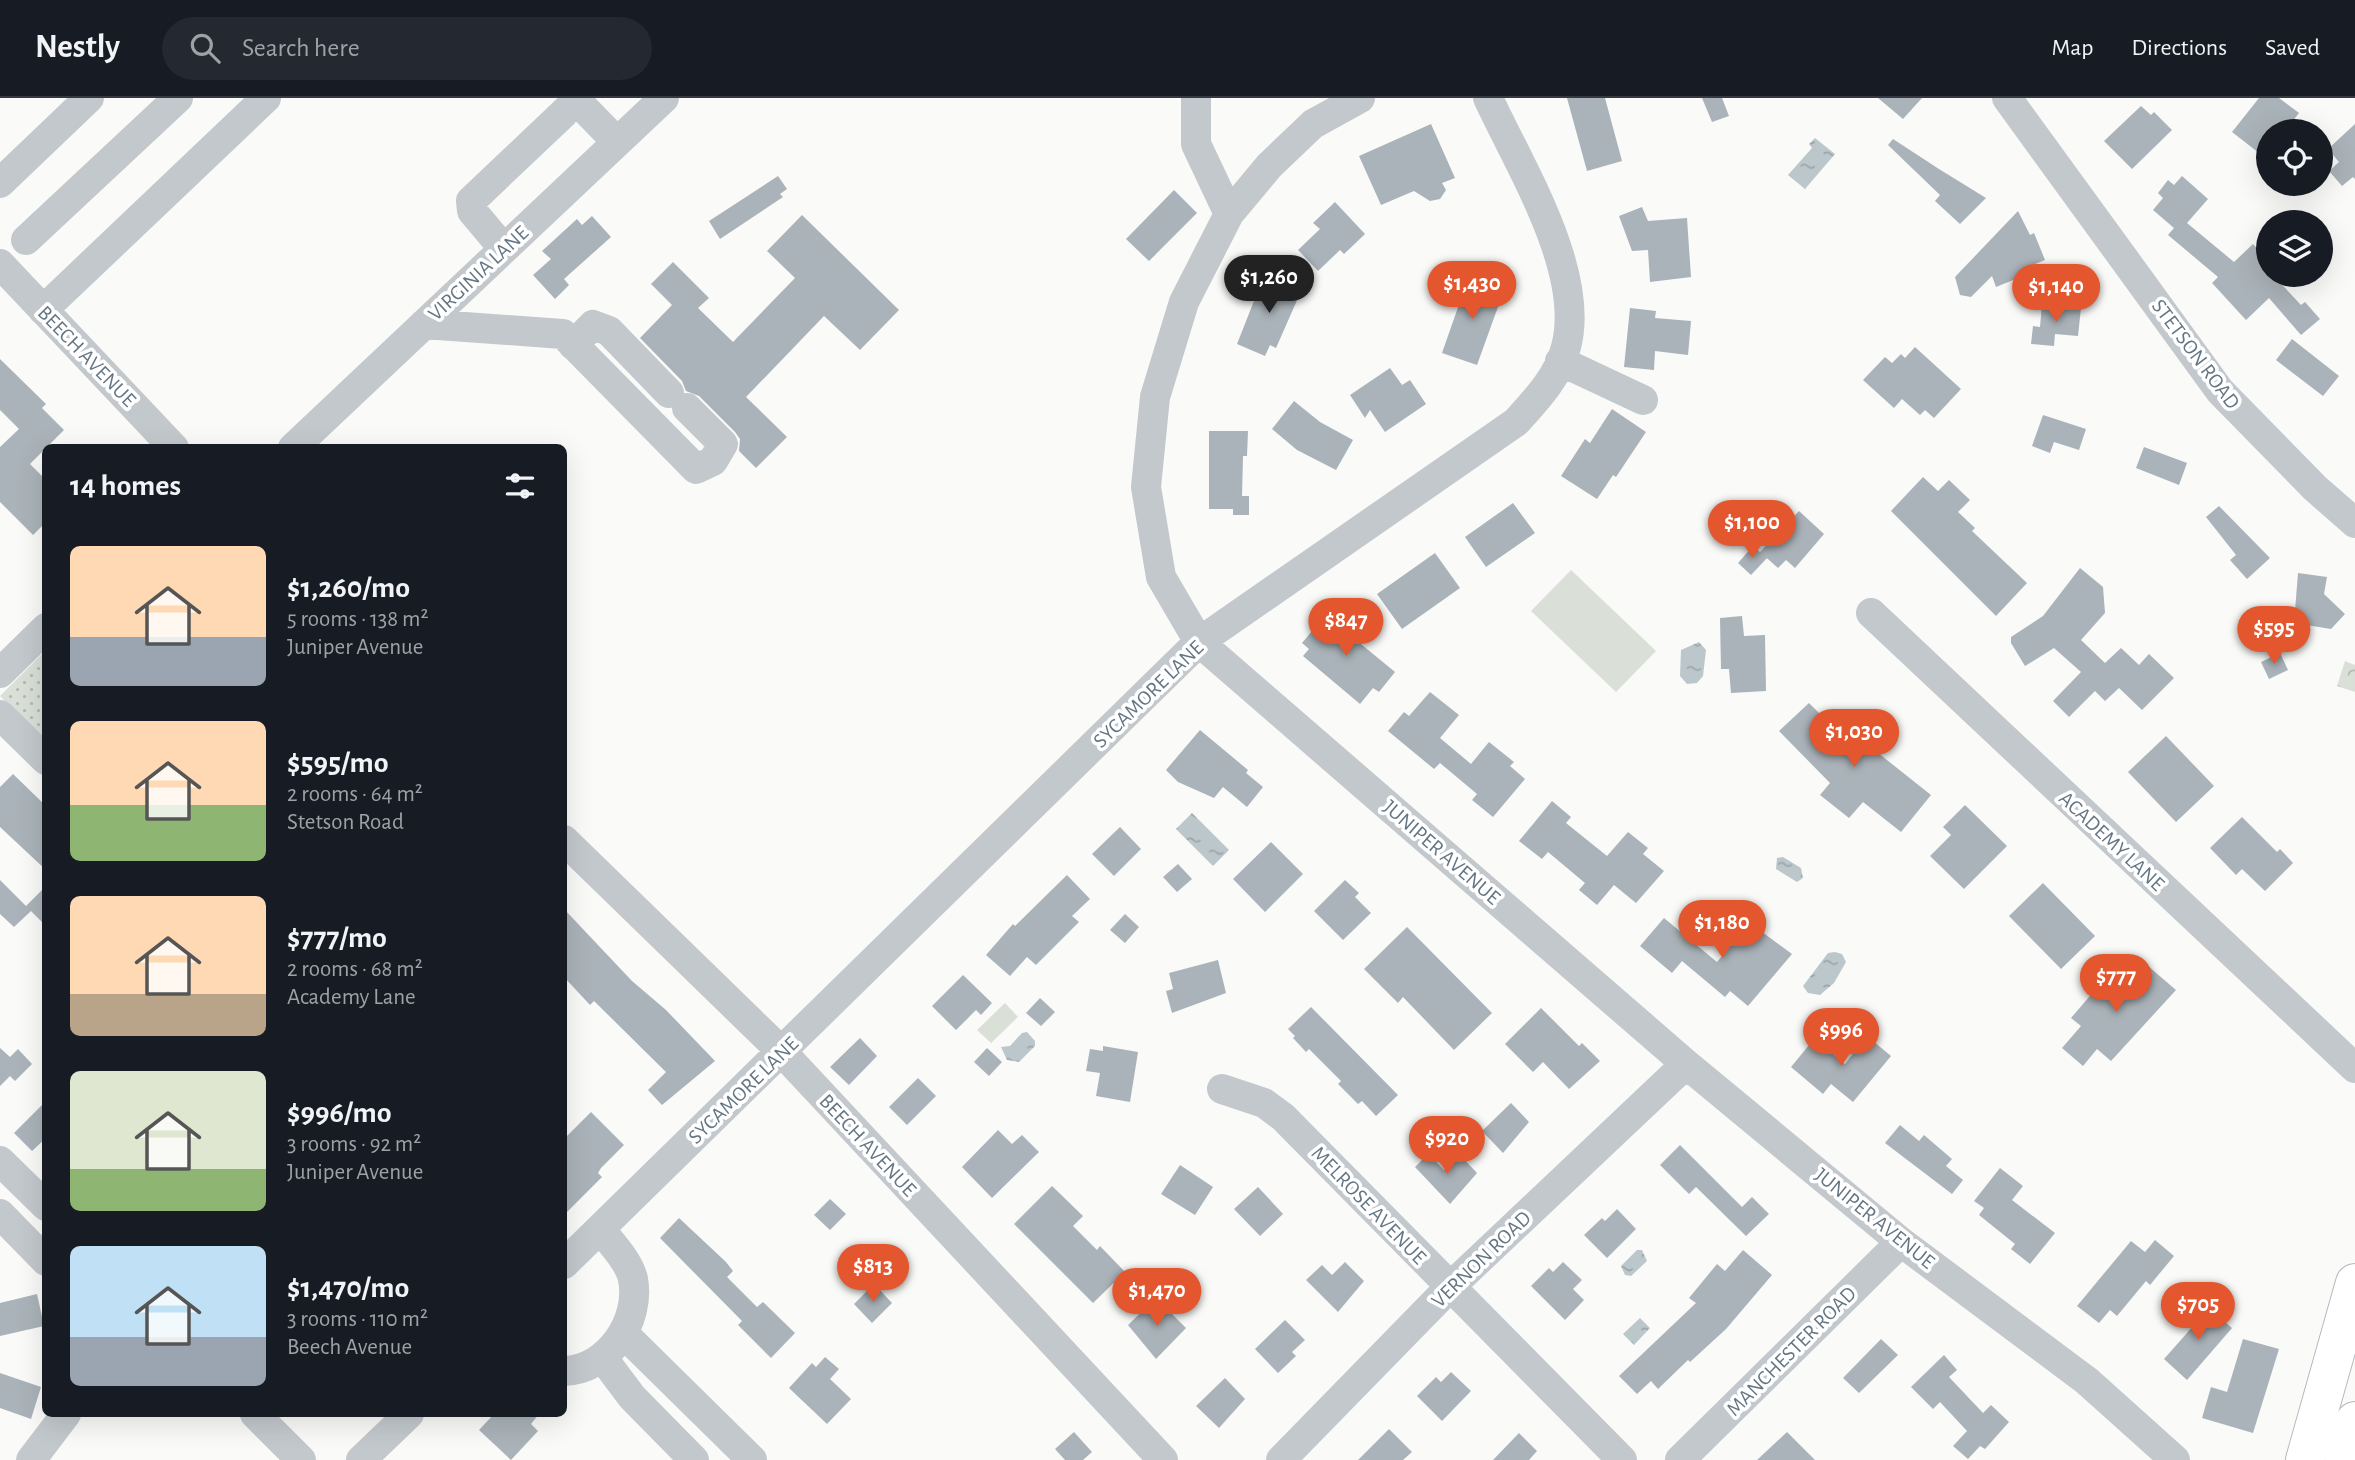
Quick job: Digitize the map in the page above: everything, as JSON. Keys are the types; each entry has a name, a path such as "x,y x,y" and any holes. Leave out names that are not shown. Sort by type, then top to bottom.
{"highway":[{"path":"2305,1460 2355,1283"},
{"path":"2344,1460 2355,1421"}],"street":[{"path":"0,183 89,98"},
{"path":"26,240 178,98"},
{"path":"43,310 266,98"},
{"name":"VIRGINIA LANE","path":"297,444 664,98"},
{"path":"1196,98 1196,144 1229,214"},
{"name":"JUNIPER AVENUE","path":"1360,98 1313,124 1269,166 1229,214 1184,302 1155,397 1146,487 1161,577 1199,642 1686,1064 1901,1241 2087,1381 2175,1460"},
{"name":"SYCAMORE LANE","path":"567,1261 1199,642 1516,422 1545,390 1566,349 1572,304 1563,261 1488,98"},
{"name":"STETSON ROAD","path":"2007,98 2220,391 2306,479 2355,523"},
{"path":"504,248 471,211 471,201 539,136 568,109 581,106 617,142"},
{"name":"BEECH AVENUE","path":"0,264 170,444"},
{"path":"424,324 563,334 573,345 696,469 713,461 723,444 609,331 593,325 573,345"},
{"path":"1560,361 1643,400"},
{"name":"ACADEMY LANE","path":"1871,613 2355,1068"},
{"path":"0,673 42,632"},
{"path":"0,715 42,756"},
{"name":"BEECH AVENUE","path":"567,843 782,1052 1163,1460"},
{"name":"VERNON ROAD","path":"1281,1460 1450,1287 1686,1064"},
{"name":"MELROSE AVENUE","path":"1222,1089 1264,1103 1283,1116 1622,1460"},
{"path":"0,1161 42,1200"},
{"path":"0,1214 42,1257"},
{"path":"567,1371 602,1357 624,1334 634,1306 633,1277 600,1229"},
{"name":"MANCHESTER ROAD","path":"1680,1460 1901,1241"},
{"path":"624,1334 752,1460"},
{"path":"602,1357 632,1398 694,1460"},
{"path":"31,1460 64,1417"},
{"path":"258,1417 301,1460"},
{"path":"361,1460 405,1417"}],"green space":[{"path":"1571,570 1656,651 1616,692 1531,611"},
{"path":"42,654 42,739 0,696"},
{"path":"2345,661 2355,665 2355,692 2337,686"},
{"path":"1005,1003 1018,1017 991,1043 977,1030"}],"water":[{"path":"1815,138 1835,154 1805,189 1788,175 1812,148 1809,144"},
{"path":"1699,642 1706,650 1703,676 1697,683 1687,684 1680,676 1681,650"},
{"path":"1192,813 1229,850 1213,866 1176,829"},
{"path":"1783,857 1801,868 1803,878 1797,882 1776,869 1777,858"},
{"path":"1828,953 1842,954 1846,962 1834,983 1820,995 1808,993 1803,986"},
{"path":"1027,1032 1035,1041 1035,1046 1019,1062 1007,1060 1001,1047 1010,1046 1022,1033"},
{"path":"1637,1250 1642,1250 1647,1261 1631,1276 1625,1275 1621,1266"},
{"path":"1640,1318 1650,1328 1634,1345 1623,1334"}],"building":[{"path":"1567,98 1605,98 1622,161 1587,171"},
{"path":"1702,98 1722,98 1729,116 1712,122"},
{"path":"1878,98 1922,98 1903,119"},
{"path":"2259,98 2279,98 2299,113 2294,119 2256,119 2256,151 2232,132"},
{"path":"2141,106 2151,115 2154,112 2172,130 2132,169 2104,141"},
{"path":"1431,124 1455,178 1442,183 1446,190 1440,199 1430,201 1414,191 1381,205 1359,156"},
{"path":"2355,124 2355,179 2353,177 2342,186 2333,176 2333,167 2339,162 2333,155 2333,144"},
{"path":"1893,139 1986,198 1960,224 1935,201 1940,195 1888,145"},
{"path":"778,176 787,189 780,194 783,197 720,239 709,221"},
{"path":"2182,176 2208,199 2187,223 2234,262 2253,244 2256,247 2256,287 2284,287 2301,305 2305,302 2320,319 2301,335 2269,298 2246,320 2212,283 2218,277 2168,235 2174,228 2153,210 2163,198 2158,193 2168,180 2174,185"},
{"path":"1174,190 1197,213 1149,261 1126,239"},
{"path":"1335,202 1365,234 1344,254 1340,250 1318,271 1298,250 1320,229 1313,223"},
{"path":"1642,207 1648,221 1687,218 1691,277 1650,282 1648,250 1632,251 1619,216"},
{"path":"2018,211 2030,235 2034,233 2045,260 2025,268 2028,274 1996,287 1992,276 1971,297 1960,295 1955,277"},
{"path":"802,215 899,310 860,350 824,316 746,397 787,437 756,468 739,451 740,439 735,432 699,396 686,391 682,381 640,338 672,305 651,284 673,262 709,298 698,308 733,342 795,278 767,251"},
{"path":"592,216 611,237 564,279 569,285 555,299 533,275 551,259 542,251 577,219 582,225"},
{"path":"1265,273 1302,289 1276,348 1270,345 1265,356 1237,344"},
{"path":"1466,275 1481,281 1480,285 1503,293 1477,365 1442,353 1462,296 1458,295"},
{"path":"2042,304 2081,308 2078,336 2055,334 2054,346 2031,344 2033,326 2040,327"},
{"path":"1630,308 1656,311 1655,318 1691,321 1688,355 1655,351 1654,370 1624,367"},
{"path":"2292,339 2339,376 2323,396 2276,360"},
{"path":"1915,347 1961,389 1934,418 1925,410 1920,415 1902,399 1894,408 1863,380 1885,357 1892,363 1901,354 1905,358"},
{"path":"0,359 46,404 42,408 64,430 50,444 42,444 42,452 30,464 42,476 42,526 33,535 0,502 0,447 19,429 0,410"},
{"path":"1390,368 1402,385 1410,380 1426,404 1385,432 1370,410 1365,418 1350,395"},
{"path":"1294,401 1320,422 1353,440 1336,470 1297,450 1272,429"},
{"path":"1612,409 1646,432 1616,477 1613,475 1597,499 1561,476 1585,439 1590,443"},
{"path":"2043,415 2086,429 2079,450 2054,442 2050,453 2032,446"},
{"path":"1209,431 1248,431 1247,456 1243,456 1242,496 1249,496 1249,515 1233,515 1233,509 1209,509"},
{"path":"2144,447 2187,463 2179,485 2136,468"},
{"path":"1923,477 1938,491 1949,480 1970,500 1958,512 1975,528 1972,531 2027,583 1996,616 1891,511"},
{"path":"1513,503 1535,533 1486,567 1465,537"},
{"path":"2219,506 2270,558 2247,579 2230,560 2236,555 2206,517"},
{"path":"1799,511 1824,534 1795,568 1786,560 1778,568 1760,552"},
{"path":"1753,546 1767,558 1751,575 1738,563"},
{"path":"1435,553 1460,588 1402,629 1377,594"},
{"path":"2080,568 2103,587 2105,613 2081,640 2105,663 2121,648 2139,665 2149,654 2174,678 2142,710 2119,688 2105,701 2095,691 2069,717 2053,701 2081,672 2054,648 2025,666 2011,643 2011,637 2043,616"},
{"path":"2298,573 2327,577 2324,594 2345,614 2331,629 2294,623"},
{"path":"1340,611 1364,631 1356,640 1395,672 1379,692 1373,688 1360,704 1303,656 1309,649 1302,643 1317,625 1324,631"},
{"path":"1742,616 1744,636 1765,635 1766,691 1731,693 1729,669 1721,669 1720,618"},
{"path":"2280,653 2288,670 2269,679 2261,662"},
{"path":"1430,692 1459,715 1440,738 1471,764 1489,742 1514,762 1510,766 1525,779 1493,817 1472,800 1477,794 1440,763 1434,769 1388,731 1404,712 1409,716"},
{"path":"1809,703 1834,728 1849,713 1865,730 1858,737 1931,795 1901,832 1863,802 1849,818 1820,795 1830,783 1779,731"},
{"path":"1200,730 1248,770 1246,773 1263,787 1247,807 1223,787 1214,798 1178,782 1166,770"},
{"path":"2166,736 2214,786 2176,822 2128,772"},
{"path":"13,774 42,802 42,866 0,827 0,787"},
{"path":"1552,801 1571,817 1566,823 1607,856 1628,832 1648,848 1643,854 1664,871 1636,903 1614,885 1597,905 1579,890 1585,883 1548,852 1542,859 1519,841"},
{"path":"1965,805 2007,846 1964,889 1930,856 1951,835 1943,827"},
{"path":"2242,817 2277,852 2280,849 2293,863 2265,891 2242,869 2236,875 2210,848"},
{"path":"1120,827 1141,849 1114,876 1092,854"},
{"path":"1271,842 1303,874 1265,912 1233,879"},
{"path":"1178,864 1192,879 1177,892 1163,877"},
{"path":"1067,875 1090,899 1072,916 1079,922 1036,965 1027,957 1010,976 986,955 1013,924 1015,926"},
{"path":"0,880 26,906 42,890 42,922 31,911 14,927 0,914"},
{"path":"1345,880 1359,893 1355,897 1371,913 1343,940 1314,911"},
{"path":"2043,883 2095,936 2061,969 2009,916"},
{"path":"567,912 632,981 666,1010 715,1061 662,1105 648,1090 666,1072 594,1001 590,1005 567,980"},
{"path":"1125,914 1139,927 1125,943 1110,930"},
{"path":"1664,918 1717,962 1750,923 1792,954 1748,1006 1730,991 1725,997 1682,961 1672,973 1640,946"},
{"path":"1407,927 1492,1013 1454,1050 1403,997 1398,1003 1364,969"},
{"path":"1218,960 1226,993 1172,1013 1166,991 1173,989 1169,973"},
{"path":"2148,966 2176,990 2111,1061 2097,1049 2083,1066 2062,1048 2081,1026 2071,1018 2113,969 2132,984"},
{"path":"963,975 992,1003 981,1015 976,1010 956,1030 932,1006"},
{"path":"1040,998 1055,1012 1041,1026 1026,1013"},
{"path":"1311,1007 1398,1095 1376,1116 1362,1101 1358,1104 1338,1084 1341,1081 1309,1049 1306,1052 1293,1038 1295,1036 1288,1029"},
{"path":"1541,1008 1579,1046 1582,1043 1600,1061 1569,1089 1543,1062 1533,1072 1505,1044"},
{"path":"1867,1036 1891,1056 1853,1102 1831,1084 1823,1094 1791,1067 1814,1039 1845,1064"},
{"path":"860,1038 877,1056 849,1085 830,1067"},
{"path":"1103,1046 1138,1052 1130,1102 1096,1096 1100,1073 1086,1071 1090,1049 1103,1051"},
{"path":"0,1048 10,1057 18,1049 32,1064 15,1081 10,1076 0,1086"},
{"path":"987,1048 1002,1062 989,1076 974,1062"},
{"path":"918,1078 936,1096 907,1125 889,1107"},
{"path":"1511,1103 1529,1122 1503,1153 1482,1131"},
{"path":"42,1105 42,1142 32,1151 14,1133"},
{"path":"591,1112 624,1145 601,1168 598,1173 602,1177 567,1212 567,1136"},
{"path":"1900,1125 1919,1141 1924,1135 1952,1159 1946,1166 1963,1180 1952,1194 1885,1143"},
{"path":"998,1130 1012,1144 1022,1135 1039,1152 992,1198 962,1167"},
{"path":"1680,1145 1742,1207 1752,1197 1769,1214 1746,1236 1696,1187 1689,1194 1660,1165"},
{"path":"1428,1154 1444,1170 1460,1155 1477,1173 1450,1204 1415,1167"},
{"path":"1180,1165 1213,1187 1195,1215 1161,1194"},
{"path":"2000,1168 2023,1186 2012,1200 2055,1233 2030,1264 2011,1249 2015,1244 1979,1215 1984,1208 1974,1201"},
{"path":"1052,1186 1083,1216 1073,1226 1097,1250 1100,1246 1125,1272 1093,1303 1014,1224"},
{"path":"1258,1187 1283,1214 1260,1236 1234,1209"},
{"path":"830,1199 846,1214 830,1230 814,1215"},
{"path":"1617,1209 1636,1229 1607,1258 1584,1235 1602,1218 1605,1221"},
{"path":"679,1218 726,1262 733,1271 727,1277 757,1307 763,1302 795,1333 771,1358 738,1325 742,1321 660,1238"},
{"path":"2155,1240 2174,1256 2150,1285 2146,1281 2117,1316 2110,1310 2099,1323 2077,1306 2131,1241 2145,1252"},
{"path":"1743,1250 1772,1275 1726,1329 1690,1362 1688,1360 1658,1389 1651,1381 1637,1394 1619,1376 1696,1303 1689,1298 1717,1264 1725,1271"},
{"path":"1345,1262 1364,1281 1338,1312 1306,1280 1322,1265 1332,1275"},
{"path":"1563,1262 1582,1280 1573,1289 1584,1300 1565,1320 1531,1286 1549,1268 1553,1272"},
{"path":"874,1284 892,1303 872,1323 854,1304"},
{"path":"37,1294 42,1326 0,1336 0,1303"},
{"path":"1156,1298 1186,1328 1156,1359 1128,1325"},
{"path":"2203,1303 2232,1328 2187,1380 2164,1359 2195,1324 2189,1319"},
{"path":"1285,1320 1305,1340 1292,1352 1296,1356 1278,1373 1255,1349"},
{"path":"1881,1339 1898,1355 1859,1393 1843,1378"},
{"path":"2243,1339 2279,1349 2253,1433 2202,1418 2211,1387 2227,1392"},
{"path":"1944,1355 1957,1370 1949,1377 1983,1413 1991,1405 2009,1422 1985,1449 1980,1446 1968,1459 1953,1446 1967,1431 1940,1402 1933,1409 1911,1387"},
{"path":"825,1357 839,1369 830,1379 851,1399 827,1424 789,1388 812,1363 816,1367"},
{"path":"1451,1372 1471,1391 1442,1421 1417,1396 1436,1377 1441,1382"},
{"path":"0,1373 41,1387 31,1419 0,1408"},
{"path":"1225,1378 1245,1399 1219,1428 1196,1406"},
{"path":"491,1417 537,1417 531,1424 538,1431 511,1460 479,1430"},
{"path":"1389,1429 1412,1452 1403,1460 1358,1460"},
{"path":"1074,1432 1092,1452 1083,1460 1065,1460 1055,1449"},
{"path":"1787,1432 1815,1460 1757,1460"},
{"path":"1519,1433 1537,1451 1529,1460 1493,1460"}]}
